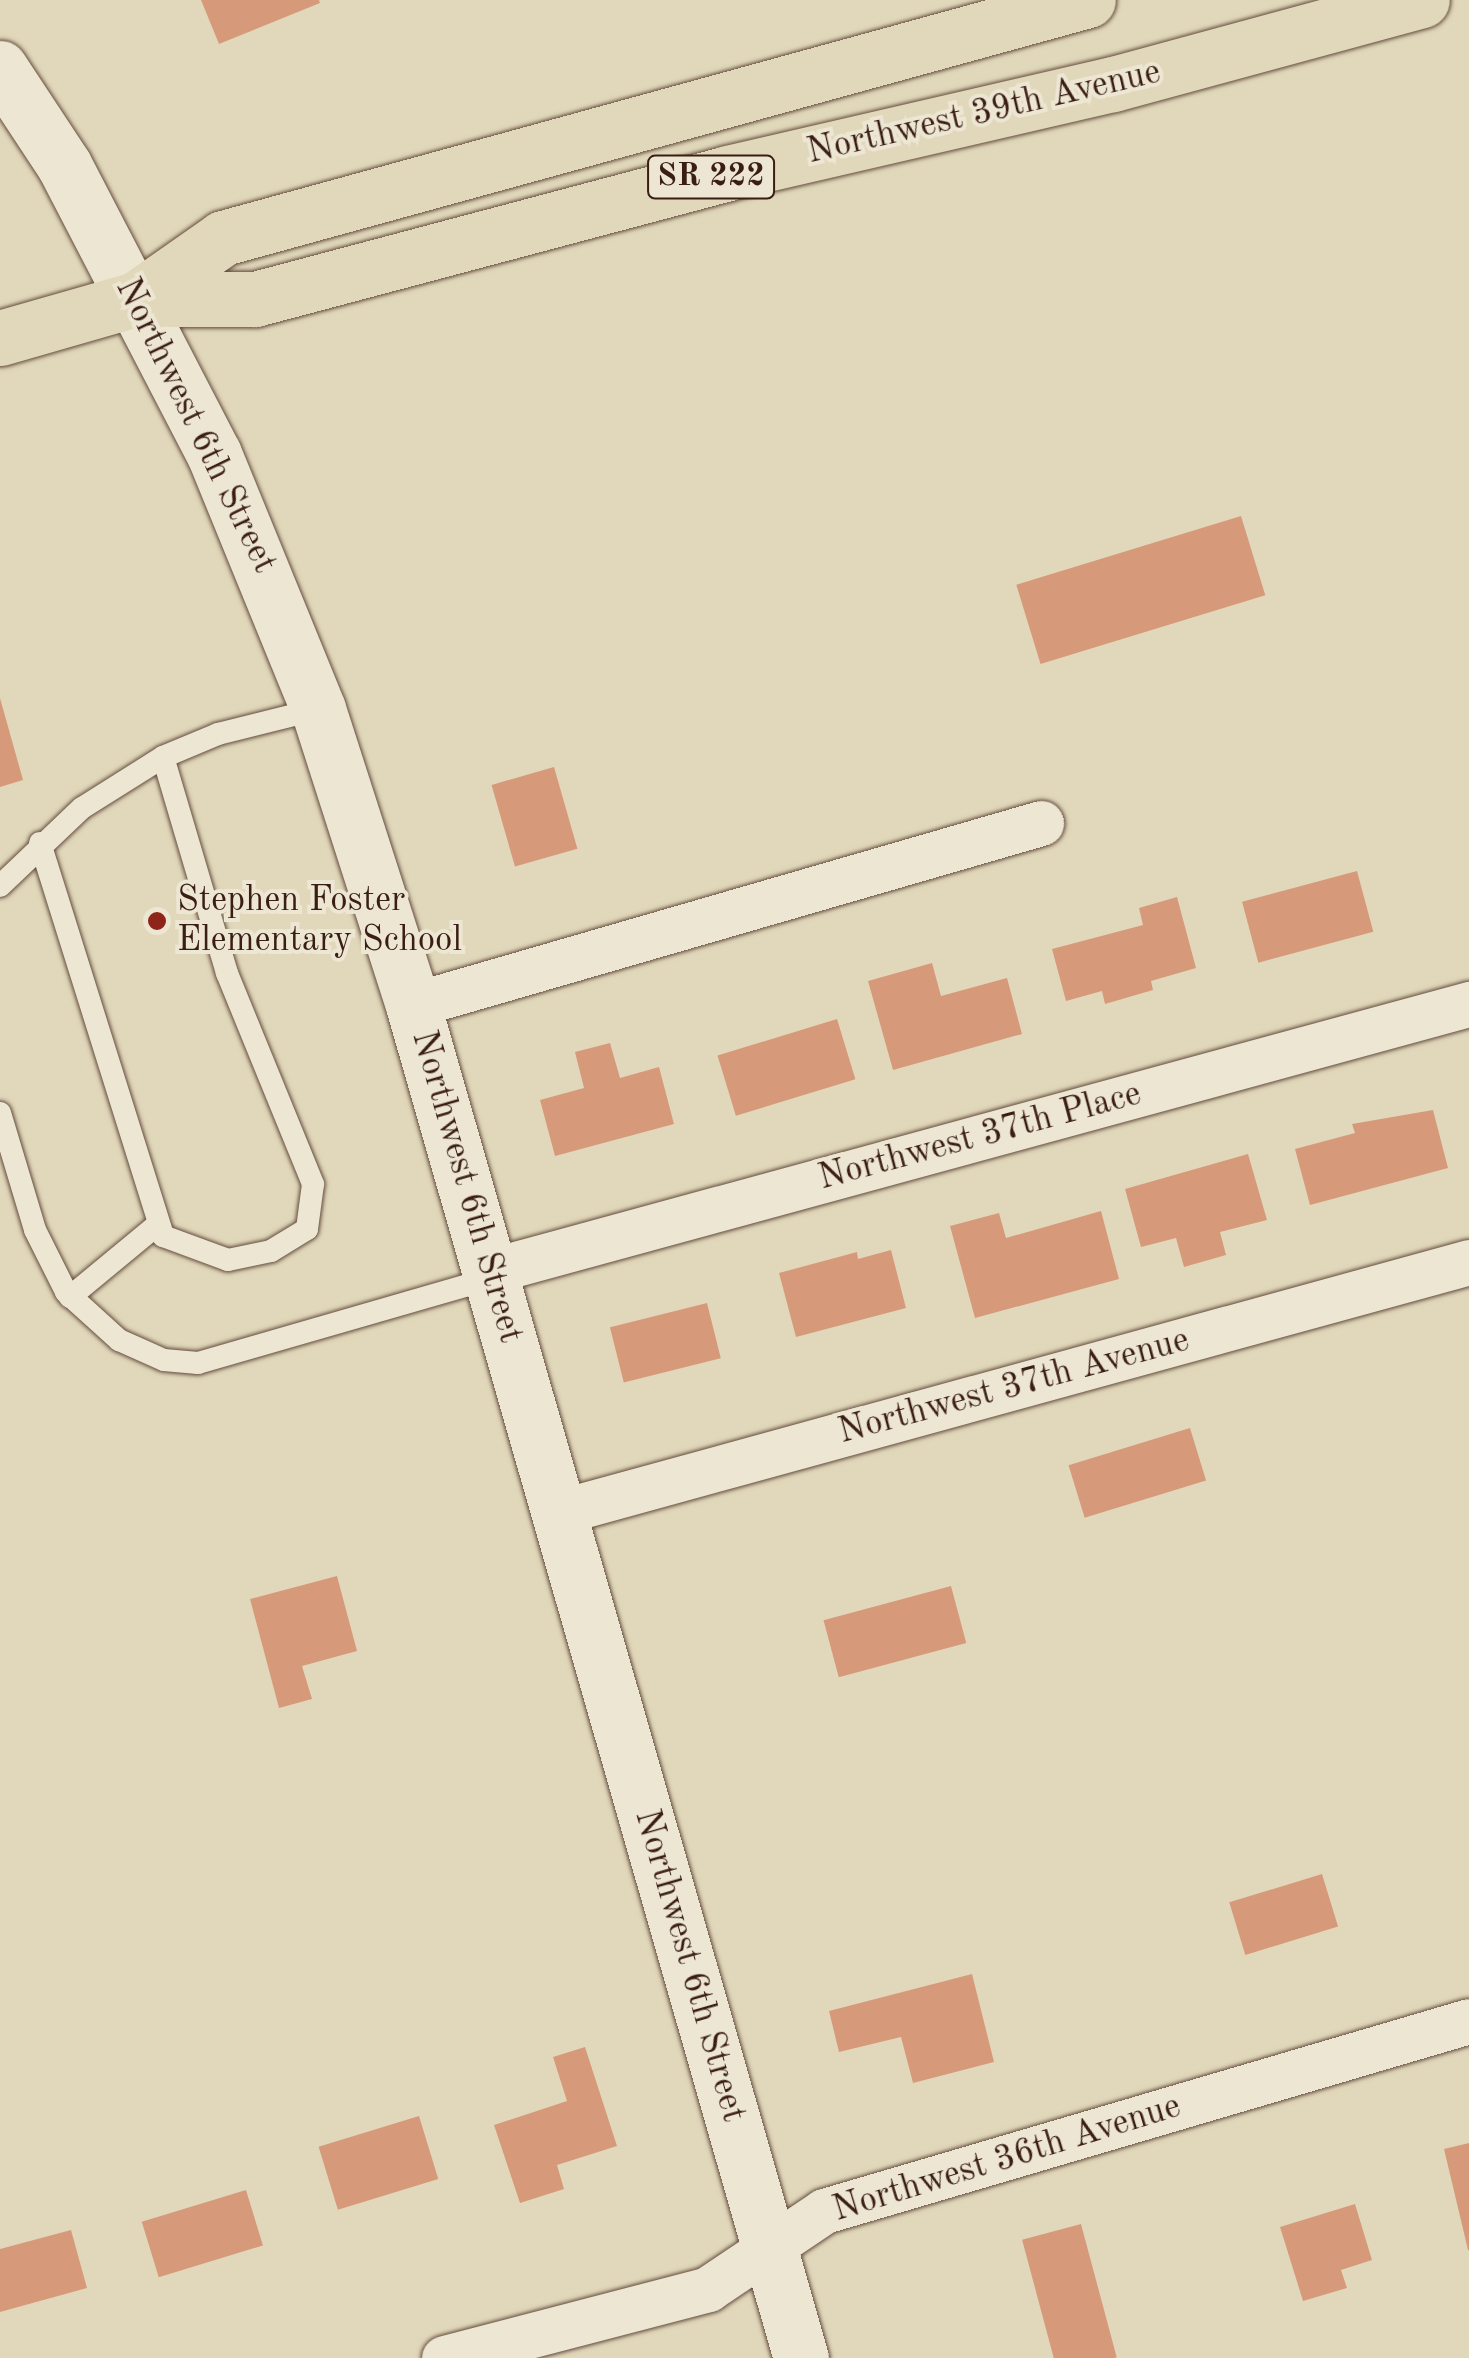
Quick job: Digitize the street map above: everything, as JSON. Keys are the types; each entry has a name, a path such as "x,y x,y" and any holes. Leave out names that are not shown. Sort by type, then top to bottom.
{"main road":[{"name":"Northwest 39th Avenue","path":"136,298 223,238 1088,0"},
{"name":"Northwest 39th Avenue","path":"0,338 136,298 255,299 1422,0"},
{"name":"Northwest 6th Street","path":"0,68 64,165 136,298 264,566 318,709 413,1005 801,2358"}],"street":[{"path":"413,1005 1041,823"},
{"name":"Northwest 37th Place","path":"492,1275 1469,1004"},
{"name":"Northwest 37th Avenue","path":"560,1512 1469,1262"},
{"name":"Northwest 36th Avenue","path":"444,2358 708,2288 824,2211 1469,2021"}],"lane":[{"path":"0,886 40,843 82,808 164,758 218,734 318,709"},
{"path":"40,843 163,1236 189,1250 228,1260 271,1251 307,1229 313,1214 313,1184 227,973 164,758"},
{"path":"0,1113 35,1230 70,1297 118,1340 182,1363 492,1275"},
{"path":"70,1297 157,1225"}],"building":[{"path":"201,0 319,0 320,3 219,44"},
{"path":"1241,516 1265,595 1041,664 1016,585"},
{"path":"0,698 23,780 0,787"},
{"path":"554,767 577,849 515,867 492,785"},
{"path":"1357,871 1373,932 1258,963 1242,902"},
{"path":"1177,897 1196,968 1151,981 1153,990 1105,1004 1102,991 1066,1001 1052,949 1143,925 1139,908"},
{"path":"932,963 941,996 1007,978 1022,1034 893,1070 868,981"},
{"path":"837,1019 855,1079 736,1116 717,1056"},
{"path":"610,1043 620,1078 659,1067 674,1124 555,1156 540,1100 584,1088 575,1052"},
{"path":"1433,1110 1448,1168 1310,1205 1295,1149 1355,1133 1352,1124"},
{"path":"1248,1154 1267,1220 1220,1232 1226,1255 1184,1267 1176,1238 1141,1247 1125,1189"},
{"path":"1101,1211 1119,1279 975,1318 950,1226 999,1213 1006,1238"},
{"path":"891,1250 906,1308 796,1337 779,1273 857,1252 858,1259"},
{"path":"707,1303 721,1358 624,1382 610,1327"},
{"path":"1190,1428 1206,1481 1085,1518 1069,1465"},
{"path":"337,1576 357,1651 302,1666 312,1699 279,1708 250,1599"},
{"path":"951,1586 966,1643 839,1677 823,1620"},
{"path":"1322,1874 1338,1927 1245,1955 1229,1902"},
{"path":"972,1974 994,2062 913,2083 901,2037 839,2052 829,2011"},
{"path":"585,2047 617,2146 557,2165 564,2189 520,2203 494,2125 567,2101 553,2057"},
{"path":"419,2116 438,2179 338,2210 319,2147"},
{"path":"1469,2143 1469,2250 1468,2250 1444,2149"},
{"path":"246,2190 263,2245 159,2277 142,2222"},
{"path":"1355,2204 1372,2260 1341,2270 1347,2288 1303,2301 1280,2227"},
{"path":"1081,2224 1117,2357 1054,2358 1022,2240"},
{"path":"71,2230 87,2288 0,2312 0,2249"}],"place":[{"name":"Stephen Foster Elementary School","path":"157,921"}]}
